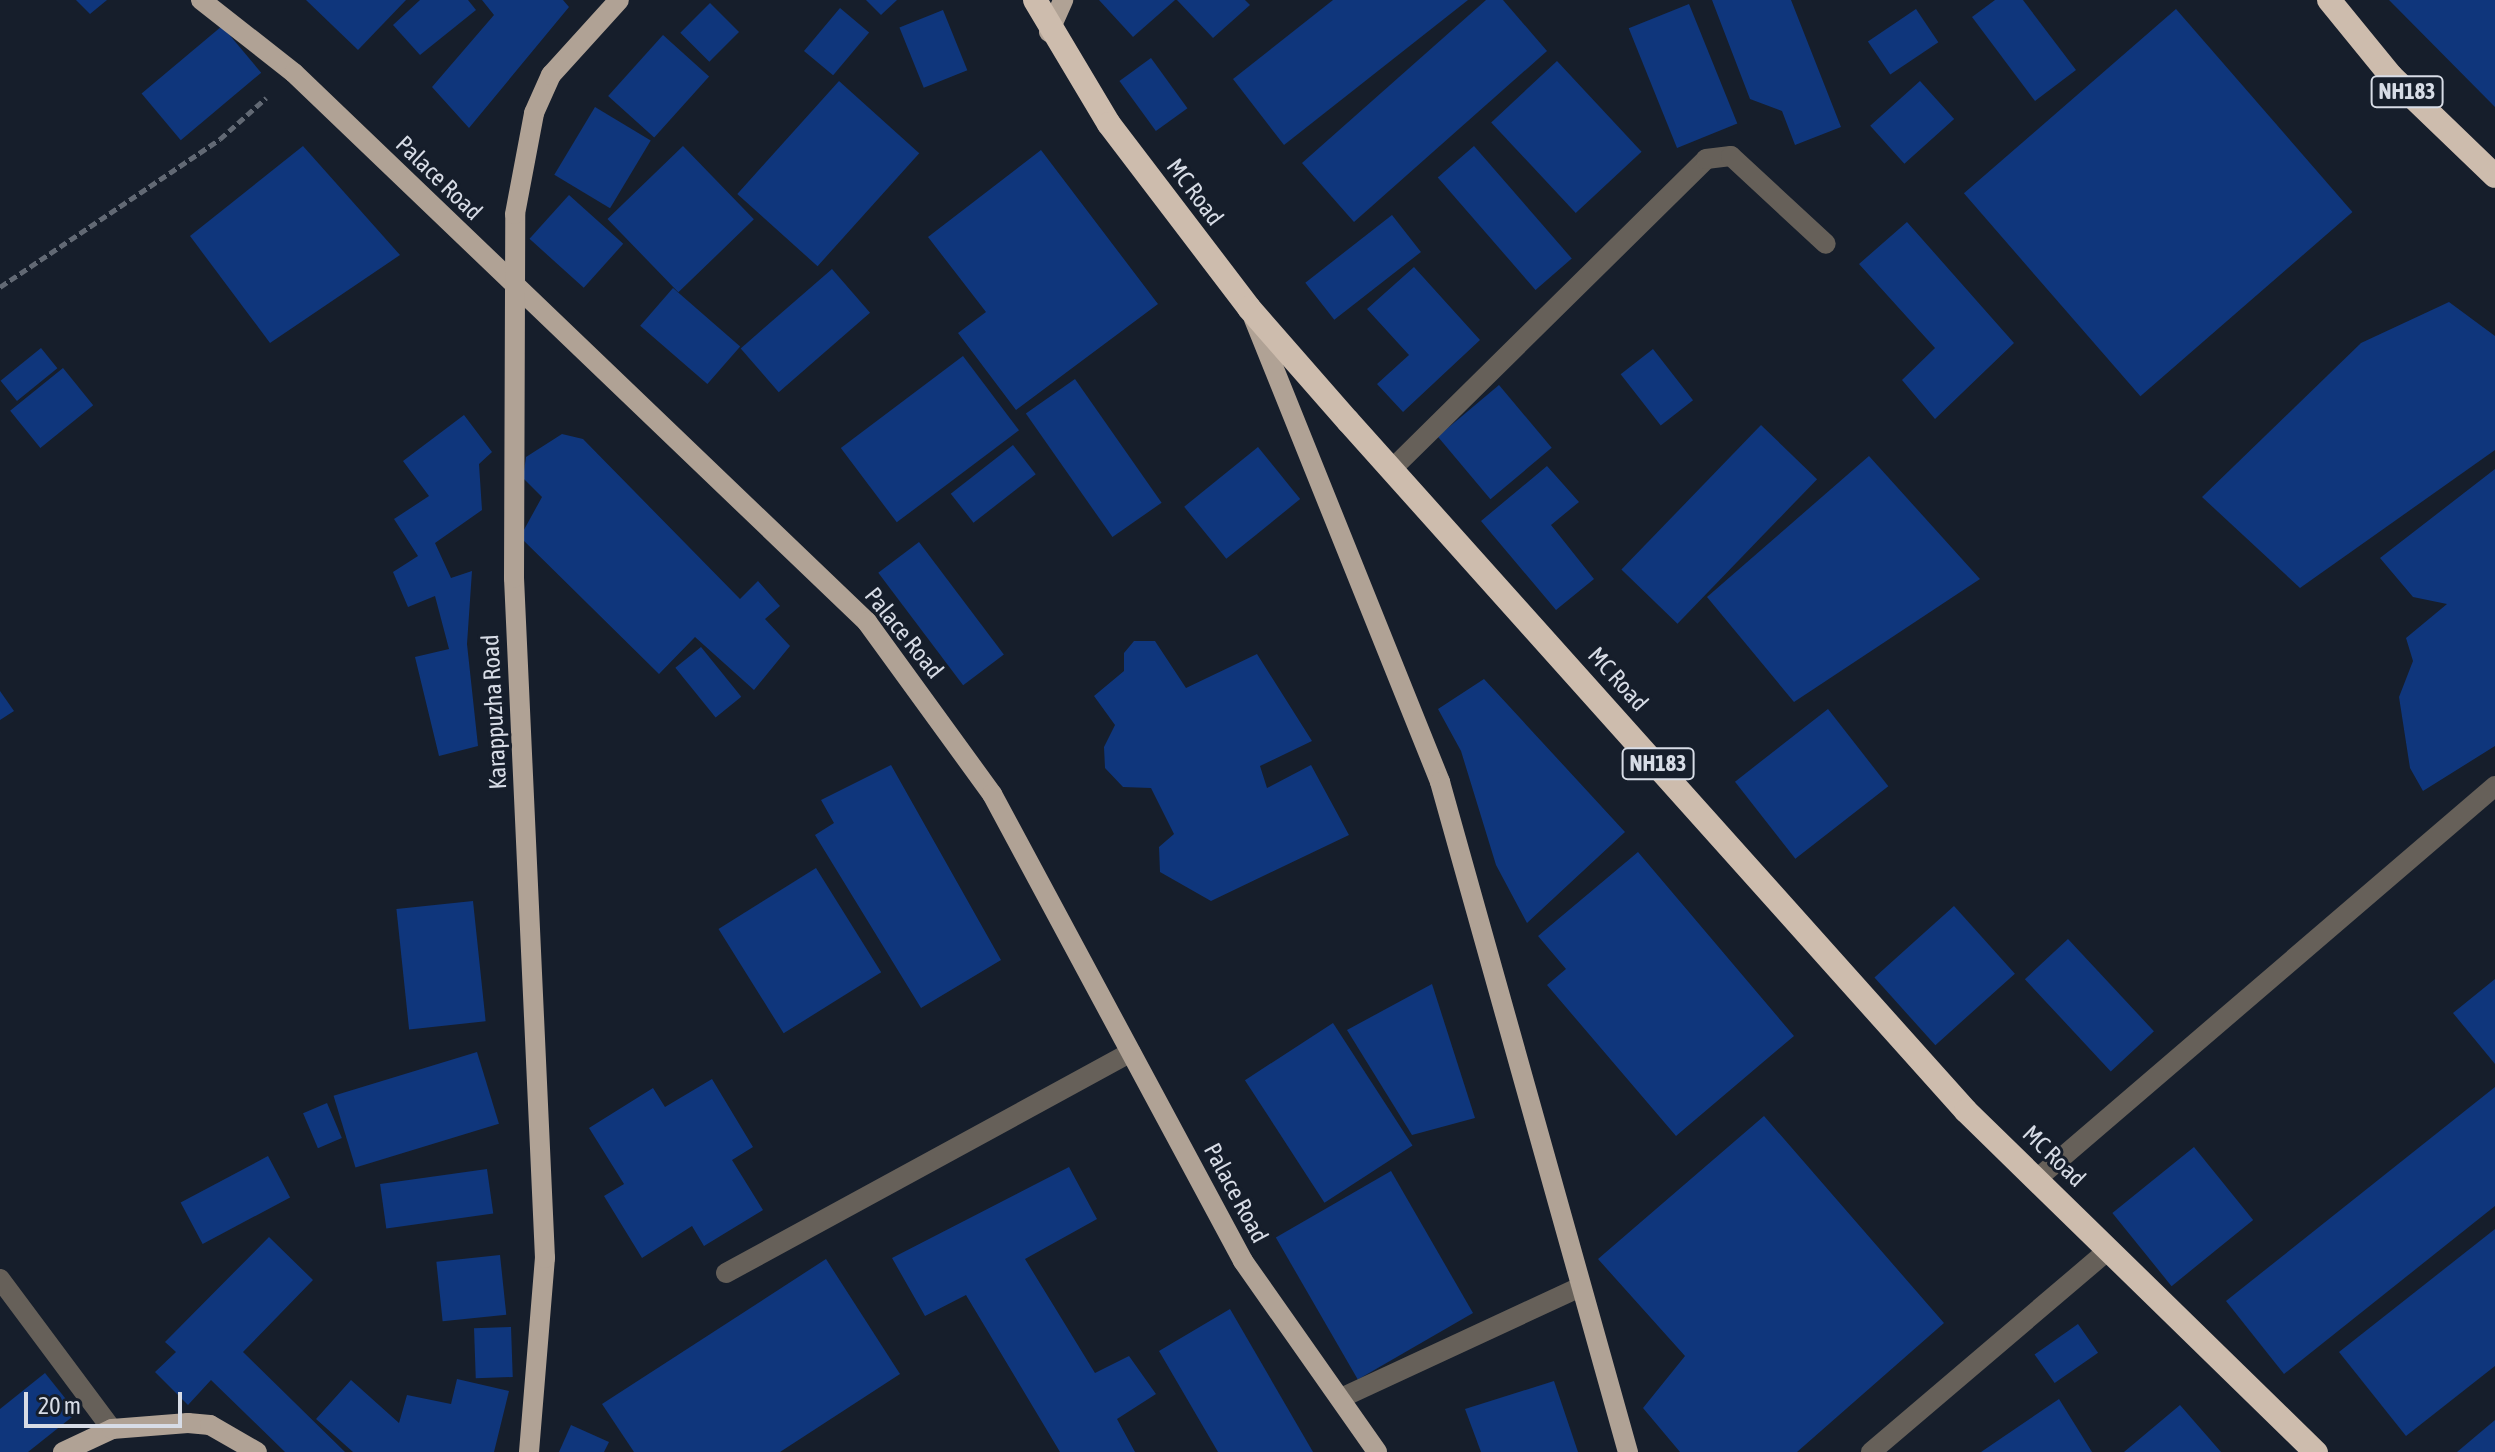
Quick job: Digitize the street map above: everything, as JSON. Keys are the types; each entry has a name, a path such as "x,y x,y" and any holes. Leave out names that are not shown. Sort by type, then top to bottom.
{"highway":[{"name":"MC Road","path":"1035,0 1049,32 1109,124 1249,308 1786,903 1876,1014 2108,1250 2316,1452"},
{"name":"NH183","path":"2329,0 2391,76 2495,176"}],"main road":[{"name":"Palace Road","path":"201,0 294,73 867,622 992,794 1243,1261 1377,1452"},
{"name":"Karappuzha Road","path":"529,1452 545,1258 514,578 511,284 515,214 534,113 551,75 619,0"},
{"path":"1049,32 1063,0"},
{"path":"1249,308 1440,782 1628,1452"},
{"path":"63,1452 112,1429 210,1425 257,1452"}],"street":[{"path":"1392,469 1706,159 1731,156 1826,244"},
{"path":"2038,1178 2495,786"},
{"path":"726,1273 1131,1052"},
{"path":"1871,1452 2108,1250"},
{"path":"0,1279 112,1429"},
{"path":"1341,1398 1580,1287"}],"path":[{"path":"0,287 220,139 294,73"}],"building":[{"path":"76,0 107,0 90,14"},
{"path":"306,0 406,0 358,50"},
{"path":"420,0 468,0 476,10 420,55 393,25"},
{"path":"482,0 563,0 569,7 469,128 432,87 494,15"},
{"path":"866,0 897,0 881,15"},
{"path":"1099,0 1175,0 1133,37"},
{"path":"1177,0 1245,0 1250,5 1213,38"},
{"path":"1333,0 1468,0 1284,145 1233,79"},
{"path":"1486,0 1503,0 1547,51 1354,222 1302,163"},
{"path":"1712,0 1791,0 1841,127 1795,145 1782,111 1750,99"},
{"path":"1995,0 2023,0 2076,70 2035,101 1972,17"},
{"path":"2389,0 2495,0 2495,107"},
{"path":"710,3 739,32 709,62 680,33"},
{"path":"1689,4 1737,124 1677,148 1629,28"},
{"path":"840,8 869,32 833,75 804,51"},
{"path":"1916,9 1938,42 1890,75 1868,41"},
{"path":"2176,9 2352,212 2140,396 1964,193"},
{"path":"943,10 967,70 924,88 899,28"},
{"path":"222,26 261,73 181,140 142,93"},
{"path":"663,35 709,76 654,137 608,96"},
{"path":"1151,58 1187,108 1156,131 1119,81"},
{"path":"1557,61 1642,152 1576,213 1491,122"},
{"path":"839,81 919,153 818,266 737,194"},
{"path":"1920,81 1954,119 1904,164 1870,126"},
{"path":"595,107 651,140 610,208 554,175"},
{"path":"303,146 400,255 270,343 190,236"},
{"path":"683,146 754,219 678,292 607,219"},
{"path":"1474,146 1572,258 1536,290 1438,177"},
{"path":"1041,150 1158,304 1016,410 958,333 986,312 928,237"},
{"path":"569,195 623,244 584,288 530,239"},
{"path":"1392,215 1421,252 1334,320 1305,283"},
{"path":"1907,222 2014,343 1935,419 1902,380 1935,348 1859,264"},
{"path":"1414,267 1480,340 1403,412 1377,384 1409,355 1367,309"},
{"path":"832,269 870,313 779,392 741,348"},
{"path":"673,288 740,346 707,384 640,326"},
{"path":"2449,302 2495,336 2495,450 2300,588 2202,497 2361,343"},
{"path":"41,348 57,368 17,401 1,381"},
{"path":"1653,349 1693,400 1661,425 1621,374"},
{"path":"963,356 1019,430 897,522 841,448"},
{"path":"63,368 93,405 40,448 10,411"},
{"path":"1075,379 1162,503 1112,537 1026,413"},
{"path":"1499,385 1552,448 1490,499 1438,436"},
{"path":"464,415 492,452 479,464 482,510 435,543 451,578 472,571 467,644 478,746 439,756 415,657 449,649 435,596 408,607 393,572 418,556 394,519 429,496 403,461"},
{"path":"1761,425 1817,479 1677,624 1621,570"},
{"path":"562,434 583,439 740,599 758,581 780,606 765,619 790,646 754,690 695,637 659,674 520,537 542,497 523,478 526,457"},
{"path":"1013,445 1036,474 974,523 951,494"},
{"path":"1258,447 1300,499 1226,559 1184,507"},
{"path":"1869,456 1980,579 1794,702 1707,597"},
{"path":"1547,466 1579,502 1551,525 1594,579 1556,610 1481,521"},
{"path":"2495,469 2495,746 2423,791 2410,768 2399,697 2413,661 2406,638 2447,604 2413,597 2380,558"},
{"path":"919,542 1004,655 963,685 878,573"},
{"path":"1134,641 1155,641 1186,688 1257,654 1312,741 1260,766 1267,788 1311,765 1349,835 1211,901 1160,872 1159,847 1174,834 1151,788 1123,787 1105,768 1104,747 1115,725 1094,696 1124,671 1124,653"},
{"path":"701,647 741,697 716,718 675,668"},
{"path":"1484,679 1625,832 1527,923 1496,865 1461,751 1438,709"},
{"path":"0,691 14,711 0,720"},
{"path":"1828,709 1888,786 1795,859 1735,782"},
{"path":"891,765 1001,960 921,1008 815,835 834,823 821,800"},
{"path":"1638,852 1794,1036 1676,1136 1547,985 1566,969 1538,936"},
{"path":"816,868 881,972 784,1033 718,929"},
{"path":"473,901 486,1021 409,1029 396,909"},
{"path":"1954,906 2015,974 1935,1045 1874,978"},
{"path":"2068,939 2154,1031 2111,1071 2025,979"},
{"path":"2495,979 2495,1064 2453,1013"},
{"path":"1432,984 1475,1118 1412,1135 1347,1030"},
{"path":"1333,1023 1413,1145 1324,1203 1245,1080"},
{"path":"477,1052 499,1124 355,1168 334,1096"},
{"path":"712,1079 753,1147 732,1160 763,1210 704,1246 692,1226 642,1258 604,1196 624,1184 589,1128 653,1088 665,1107"},
{"path":"2495,1087 2495,1206 2284,1374 2226,1301"},
{"path":"327,1103 342,1138 318,1148 303,1113"},
{"path":"1764,1116 1944,1323 1797,1452 1680,1452 1643,1408 1685,1356 1598,1259"},
{"path":"2194,1147 2253,1220 2172,1286 2112,1213"},
{"path":"268,1156 290,1197 203,1244 181,1202"},
{"path":"1069,1167 1097,1219 1025,1259 1095,1373 1129,1356 1156,1394 1117,1419 1135,1452 1060,1452 966,1295 925,1316 892,1258"},
{"path":"487,1169 493,1214 386,1229 380,1184"},
{"path":"1391,1171 1473,1313 1358,1380 1276,1238"},
{"path":"2495,1229 2495,1366 2406,1436 2339,1352"},
{"path":"269,1237 313,1280 243,1352 345,1452 285,1452 211,1380 188,1405 155,1372 176,1352 165,1342"},
{"path":"500,1255 506,1315 443,1321 436,1262"},
{"path":"826,1259 900,1374 780,1452 634,1452 602,1404"},
{"path":"1230,1309 1313,1452 1218,1452 1159,1351"},
{"path":"2078,1324 2098,1353 2055,1383 2035,1354"},
{"path":"511,1327 513,1377 476,1378 474,1328"},
{"path":"45,1373 77,1413 28,1452 0,1452 0,1409"},
{"path":"457,1379 509,1391 494,1452 353,1452 316,1419 351,1380 399,1423 407,1395 451,1404"},
{"path":"1554,1381 1578,1452 1481,1452 1465,1409"},
{"path":"2059,1399 2092,1452 1981,1452"},
{"path":"2180,1405 2221,1452 2124,1452"},
{"path":"2495,1420 2495,1452 2457,1452"},
{"path":"571,1425 609,1442 604,1452 559,1452"}]}
